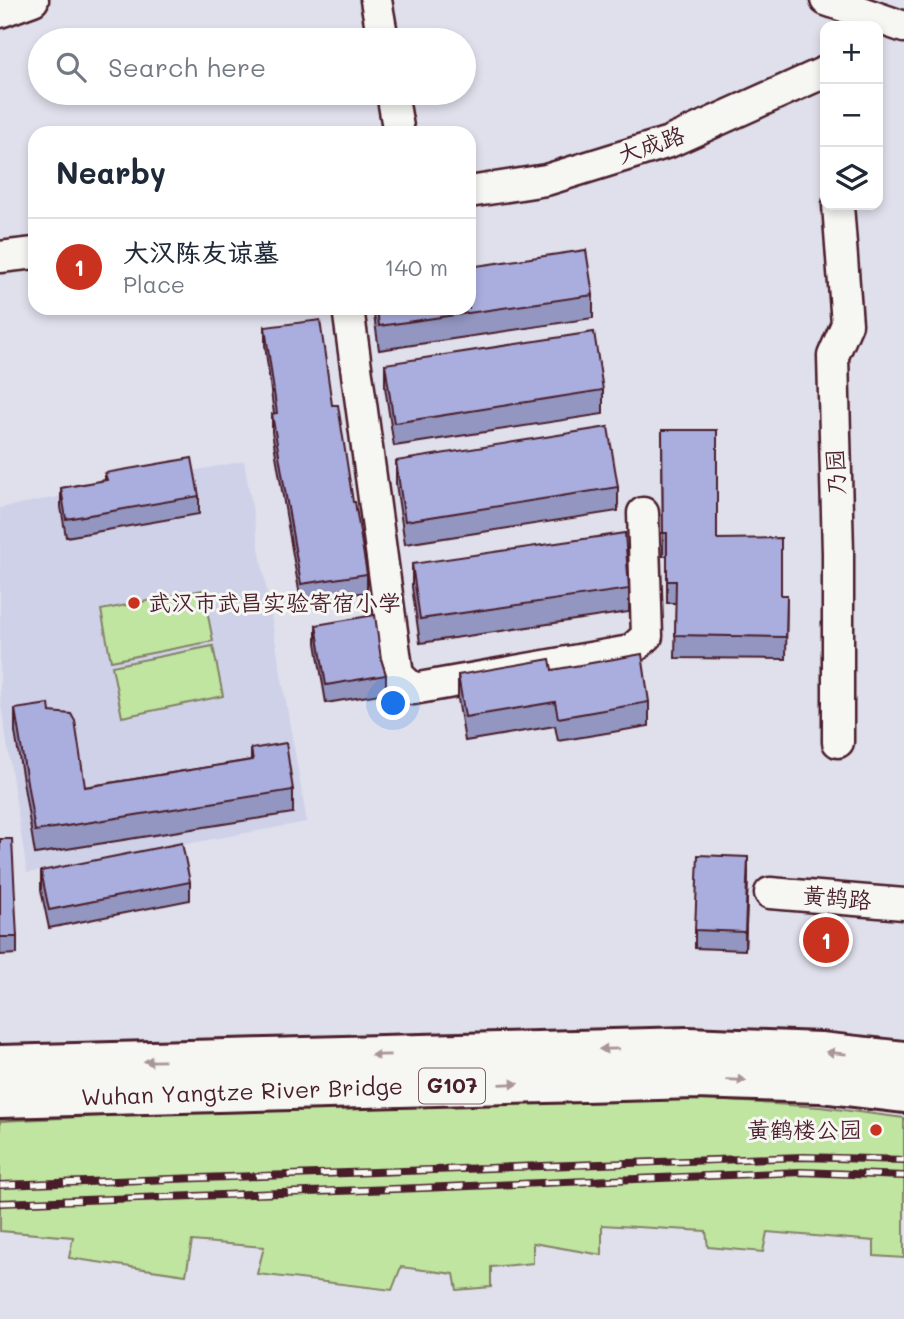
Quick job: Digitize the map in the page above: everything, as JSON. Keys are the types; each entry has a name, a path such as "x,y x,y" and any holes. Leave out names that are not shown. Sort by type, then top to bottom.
{"highway":[{"name":"Wuhan Yangtze River Bridge","path":"0,1065 688,1047 820,1052 904,1061"},
{"name":"Wuhan Yangtze River Bridge","path":"0,1098 695,1079 820,1083 904,1093"}],"street":[{"path":"0,12 33,0"},
{"path":"376,0 381,28"},
{"path":"825,0 904,30"},
{"path":"883,42 904,30"},
{"name":"大成路","path":"476,191 546,180 668,142 820,78"},
{"path":"394,105 398,126"},
{"name":"乃园","path":"838,210 847,324 832,356 838,553 838,743"},
{"path":"0,257 28,254"},
{"path":"349,315 398,675 413,689 630,651 647,636 643,513"},
{"name":"黄鹄路","path":"770,893 904,904"}],"shaded area":[{"name":"武汉市武昌实验寄宿小学","path":"244,461 307,822 27,873 0,698 0,508"}],"green space":[{"path":"203,590 213,641 111,661 101,610"},
{"path":"213,646 223,696 122,717 112,666"},
{"path":"683,1098 820,1107 904,1118 904,1258 874,1256 874,1241 767,1232 763,1252 708,1247 706,1231 602,1225 602,1255 533,1243 533,1263 491,1267 491,1287 457,1290 454,1274 401,1267 392,1290 257,1274 264,1247 192,1241 186,1275 69,1258 73,1237 0,1231 0,1121 206,1111"}],"building":[{"path":"586,250 593,295 476,312 476,266"},
{"path":"378,315 455,315 379,326"},
{"path":"320,320 332,405 338,405 367,574 301,584 272,414 277,413 265,327"},
{"path":"594,332 603,390 394,423 385,364"},
{"path":"608,427 618,487 405,521 396,461"},
{"path":"662,430 717,430 717,539 781,538 781,595 787,595 786,637 675,635 676,581 667,581 667,533 663,533"},
{"path":"192,458 199,496 66,519 61,488 107,480 105,473"},
{"path":"625,533 629,589 420,619 412,564"},
{"path":"375,615 386,675 326,685 316,625"},
{"path":"642,654 649,702 558,718 555,702 465,717 458,675 550,659 552,670"},
{"path":"49,704 50,712 71,714 75,721 85,787 253,760 251,749 286,743 293,790 35,831 15,709"},
{"path":"0,839 12,839 17,937 0,937"},
{"path":"182,843 190,882 49,910 41,871"},
{"path":"698,855 748,857 745,932 695,930"}],"railway":[{"path":"0,1185 803,1157 904,1160"},
{"path":"0,1203 801,1172 904,1176"}],"place":[{"name":"武汉市武昌实验寄宿小学","path":"134,603"},
{"name":"大汉陈友谅墓","path":"826,940"},
{"name":"黄鹤楼公园","path":"876,1130"}]}
